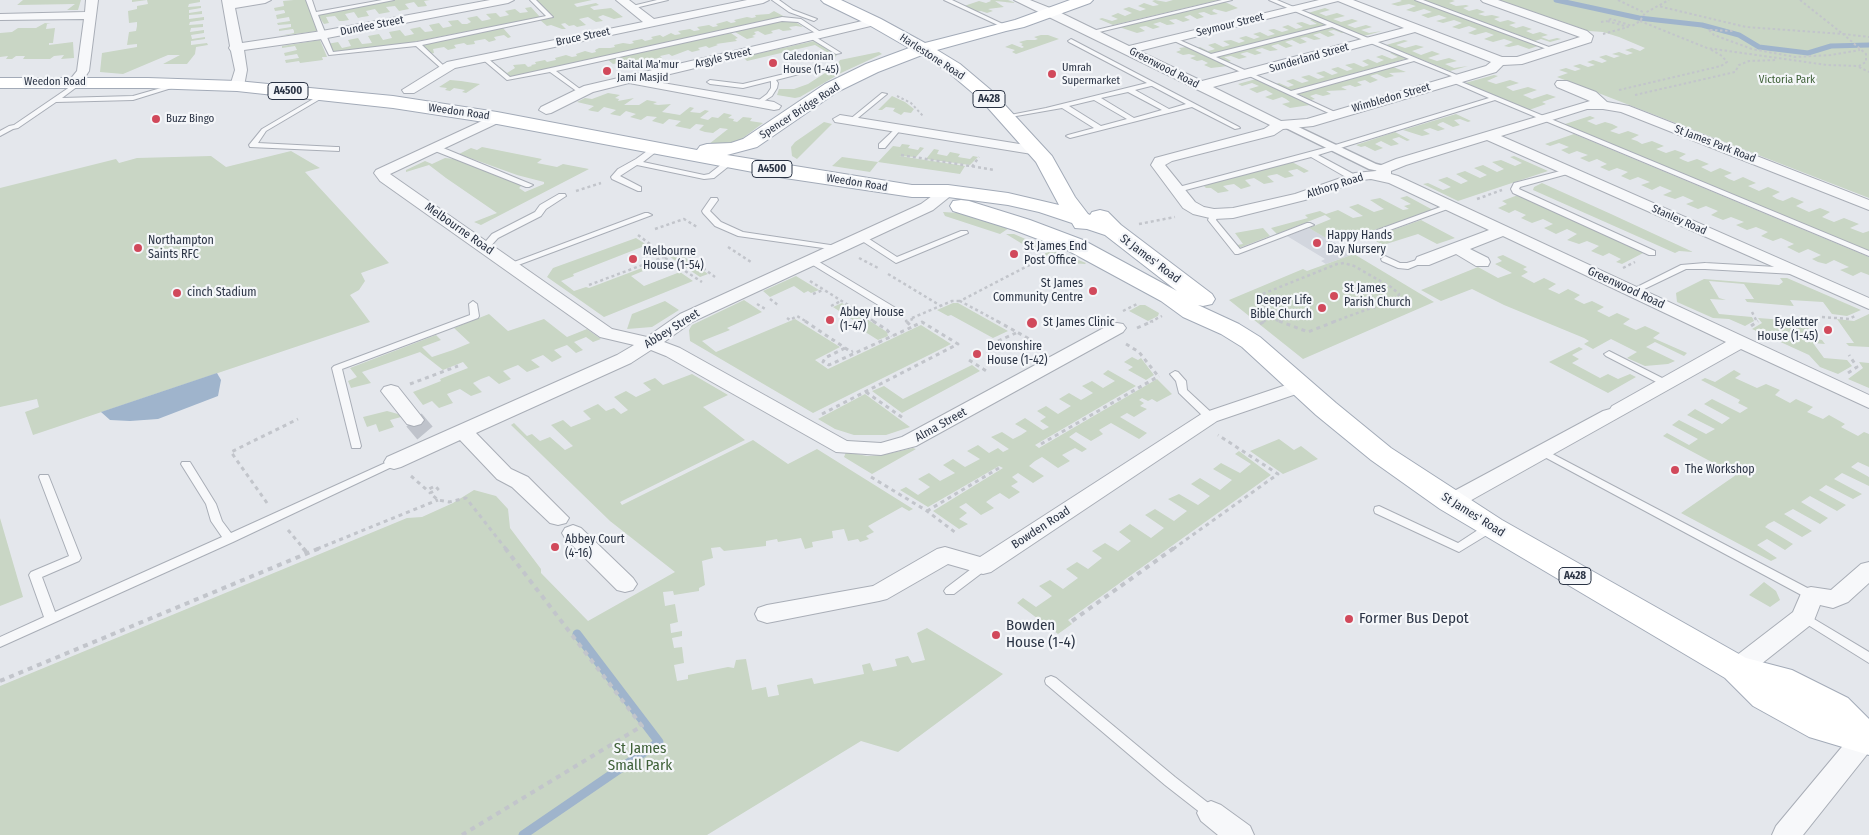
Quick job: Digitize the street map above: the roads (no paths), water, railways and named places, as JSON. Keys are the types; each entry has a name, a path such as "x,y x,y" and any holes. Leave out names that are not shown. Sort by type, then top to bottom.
{"main road":[{"name":"Harlestone Road","path":"829,0 875,22 954,68 986,95 1042,156 1056,182"},
{"name":"Spencer Bridge Road","path":"636,152 736,148 750,143 831,88 872,68 1014,29 1011,25 1085,0"},
{"name":"Spencer Bridge Road","path":"731,162 761,153 858,88 928,53"},
{"name":"Weedon Road","path":"0,83 72,85 183,84 237,86 325,94 497,118 636,152 657,148 785,172 942,196 1008,200 1045,207 1080,219"},
{"path":"772,146 771,156 785,172"},
{"name":"St James' Road","path":"1042,156 1067,180 1078,196 1113,230 1217,309 1230,329"},
{"path":"1008,200 1030,195 1056,182"},
{"name":"A428","path":"1056,182 1080,219"},
{"name":"Weedon Road","path":"942,196 965,207 1022,225 1075,245"},
{"name":"St James' Road","path":"1080,219 1113,230"},
{"name":"St James' Road","path":"1080,219 1099,243 1162,288 1168,305"},
{"name":"St James' Road","path":"1075,245 1151,288 1168,305 1192,312 1230,329 1251,342 1326,410 1381,454 1491,527 1737,669 1766,696 1822,726 1867,739"}],"street":[{"path":"72,85 83,71 92,0"},
{"path":"237,86 240,70 229,3 265,0"},
{"name":"Dundee Street","path":"235,48 322,35 508,0"},
{"name":"Bruce Street","path":"409,90 443,68 763,0"},
{"name":"Greenwood Road","path":"1020,0 1051,12 1274,122 1335,148 1449,207 1633,291 1743,335 1869,402"},
{"name":"Seymour Street","path":"1127,50 1333,0"},
{"path":"1342,0 1500,61 1518,61 1587,39 1587,36 1486,0"},
{"path":"627,3 652,23"},
{"path":"0,17 90,15"},
{"name":"Argyle Street","path":"546,110 589,89 875,22"},
{"name":"Sunderland Street","path":"1200,86 1418,28"},
{"name":"Wimbledon Street","path":"1178,190 1158,165 1160,161 1269,132 1283,125 1308,123 1491,69 1500,61"},
{"path":"626,81 774,106"},
{"name":"St James Park Road","path":"1562,84 1591,95 1603,105 1624,109 1869,205"},
{"name":"Althorp Road","path":"1206,213 1233,213 1300,197 1354,178 1383,173 1586,105 1603,105"},
{"name":"Melbourne Road","path":"497,118 381,173 384,178 606,333 650,343"},
{"path":"849,123 898,128 1042,156"},
{"name":"Stanley Road","path":"1489,136 1796,271 1865,308"},
{"path":"1178,190 1189,205 1206,213"},
{"name":"Abbey Street","path":"396,460 424,432 462,430 616,363 650,343 686,318 837,248 942,196"},
{"path":"1423,261 1502,231"},
{"path":"1456,248 1482,262"},
{"name":"Alma Street","path":"650,343 673,352 843,447 881,449 909,442 1117,328"},
{"path":"1451,502 1667,384 1743,335"},
{"name":"Bowden Road","path":"983,566 1212,425 1301,386"},
{"path":"391,391 424,432"},
{"path":"462,430 504,474 520,482 625,584"},
{"path":"768,614 879,592 945,555 983,566"},
{"path":"1737,669 1807,606 1840,596 1866,577"},
{"path":"1786,835 1867,739"},
{"path":"1211,813 1240,835"}],"lane":[{"path":"309,0 331,54 417,44 550,17 534,0"},
{"path":"314,14 391,0"},
{"path":"627,3 665,0"},
{"path":"775,0 791,11 814,19"},
{"path":"947,0 1011,25"},
{"path":"954,3 964,0"},
{"path":"1091,32 1229,0"},
{"path":"1272,0 1371,40 1543,119 1869,254"},
{"path":"1418,0 1554,50"},
{"path":"484,58 509,79 782,19 799,20 838,53"},
{"path":"1211,56 1332,25"},
{"path":"1173,38 1335,114"},
{"path":"1071,41 1237,128"},
{"path":"417,44 443,68"},
{"path":"1290,93 1414,59"},
{"path":"710,82 743,86 813,69"},
{"path":"552,71 582,93"},
{"path":"758,104 770,95 775,83 773,80"},
{"path":"54,100 133,98 148,92 183,84"},
{"path":"1007,117 1064,106 1151,84"},
{"path":"72,85 16,127 5,127 72,85 148,92"},
{"path":"1130,90 1168,111"},
{"path":"325,94 264,130 253,145 336,149"},
{"path":"849,123 884,94"},
{"path":"1095,98 1133,120"},
{"path":"1178,190 1335,148 1496,98"},
{"path":"1070,136 1191,105"},
{"path":"1064,106 1100,128"},
{"path":"0,134 11,127"},
{"path":"882,146 898,128"},
{"path":"433,148 529,185"},
{"path":"636,152 638,163 704,177 710,176 731,162"},
{"path":"636,152 615,177 638,189"},
{"path":"1311,154 1354,178"},
{"path":"1568,171 1517,185 1515,189 1652,253"},
{"path":"485,247 495,236 538,214 543,207 562,196"},
{"path":"714,200 706,211 718,224 741,234 837,248"},
{"path":"1373,233 1449,207"},
{"path":"1206,213 1238,252 1310,225"},
{"path":"510,265 648,215"},
{"path":"860,237 896,260 964,233"},
{"path":"811,260 896,312"},
{"path":"1384,260 1408,266 1423,261"},
{"path":"1633,291 1684,267 1705,266 1796,271"},
{"path":"356,446 337,368 475,316 473,304"},
{"path":"1609,354 1667,384"},
{"path":"1175,374 1180,381 1182,391 1212,425"},
{"path":"1543,452 1807,606 1869,658"},
{"path":"0,642 229,539 396,460"},
{"path":"186,464 211,504 216,521 229,539"},
{"path":"44,477 75,558 35,575 51,619"},
{"path":"1379,510 1459,548 1491,527"},
{"path":"950,591 983,566"},
{"path":"1051,681 1211,813"}],"water":[{"path":"217,373 221,380 218,396 158,419 110,420 101,412"}],"waterway":[{"path":"1556,0 1639,18 1702,25 1739,35 1759,47 1808,53 1831,46 1869,45"},
{"path":"523,835 659,742 577,634"}],"tunnel":[{"path":"414,420 425,433"}],"place":[{"name":"Caledonian House (1-45)","path":"773,63"},
{"name":"Baital Ma'mur Jami Masjid","path":"607,71"},
{"name":"Umrah Supermarket","path":"1052,74"},
{"name":"Buzz Bingo","path":"156,119"},
{"name":"Happy Hands Day Nursery","path":"1317,243"},
{"name":"Northampton Saints RFC","path":"138,248"},
{"name":"St James End Post Office","path":"1014,254"},
{"name":"Melbourne House (1-54)","path":"633,259"},
{"name":"St James Community Centre","path":"1093,291"},
{"name":"cinch Stadium","path":"177,293"},
{"name":"St James Parish Church","path":"1334,296"},
{"name":"Deeper Life Bible Church","path":"1322,308"},
{"name":"Abbey House (1-47)","path":"830,320"},
{"name":"St James Clinic","path":"1032,323"},
{"name":"Eyeletter House (1-45)","path":"1828,330"},
{"name":"Devonshire House (1-42)","path":"977,354"},
{"name":"The Workshop","path":"1675,470"},
{"name":"Abbey Court (4-16)","path":"555,547"},
{"name":"Former Bus Depot","path":"1349,619"},
{"name":"Bowden House (1-4)","path":"996,635"}],"park label":[{"name":"Victoria Park","path":"1787,80"},
{"name":"St James Small Park","path":"640,758"}]}
